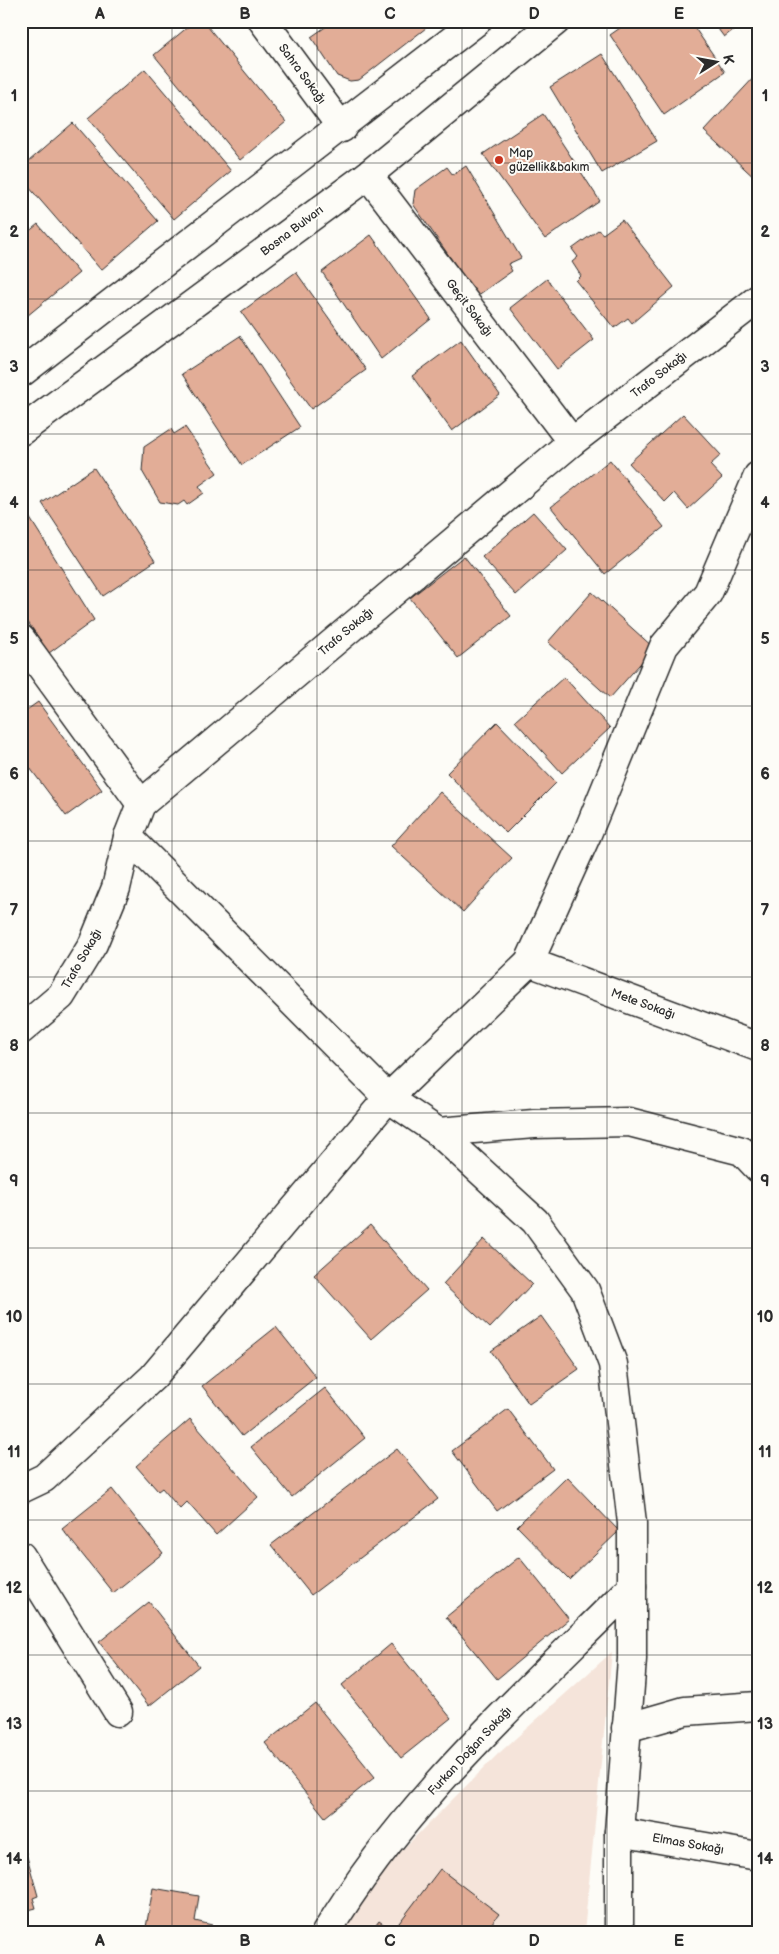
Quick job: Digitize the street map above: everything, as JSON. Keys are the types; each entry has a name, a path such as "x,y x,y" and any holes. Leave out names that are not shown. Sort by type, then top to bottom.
{"street":[{"name":"Sahra Sokağı","path":"263,21 342,128"},
{"path":"21,373 342,128 477,21"},
{"name":"Bosna Bulvarı","path":"21,431 368,175 556,21"},
{"name":"Geçit Sokağı","path":"368,175 572,442"},
{"name":"Trafo Sokağı","path":"21,1030 61,996 93,944 116,888 128,838 141,804 572,442 758,299"},
{"path":"21,1489 44,1478 153,1377 388,1098 529,962 587,834 664,646 708,593 758,476"},
{"path":"21,639 141,804"},
{"path":"128,838 388,1098 438,1132 535,1221 584,1290 612,1364 632,1523 632,1659 619,1832 619,1933"},
{"name":"Mete Sokağı","path":"529,962 758,1047"},
{"path":"438,1132 534,1124 629,1122 742,1151 758,1168"},
{"path":"21,1556 118,1712"},
{"name":"Furkan Doğan Sokağı","path":"326,1933 351,1891 445,1774 632,1586"},
{"path":"626,1728 684,1711 758,1706"},
{"name":"Elmas Sokağı","path":"619,1832 758,1856"}],"shaded area":[{"path":"612,1652 584,1933 340,1933 354,1898 498,1754"}],"building":[{"path":"195,21 203,21 286,122 240,160 154,55"},
{"path":"334,21 435,21 359,80 350,81 337,76 311,37"},
{"path":"630,21 690,21 725,72 664,115 610,35"},
{"path":"712,21 745,21 724,37"},
{"path":"602,54 657,141 602,173 550,87"},
{"path":"145,69 231,171 174,219 88,118"},
{"path":"758,73 758,181 704,131"},
{"path":"543,114 600,201 545,239 483,154"},
{"path":"73,123 158,221 101,270 21,178 21,168"},
{"path":"466,166 521,258 508,264 512,271 477,296 413,204 415,190 447,167 453,175"},
{"path":"622,220 674,287 632,323 628,318 614,328 576,281 581,276 572,262 578,257 572,249 598,230 603,234"},
{"path":"38,224 79,273 27,316 21,309 21,238"},
{"path":"371,235 431,319 381,359 322,272"},
{"path":"296,272 366,370 311,409 241,312"},
{"path":"547,279 594,340 557,369 510,308"},
{"path":"240,336 300,427 242,465 182,374"},
{"path":"461,340 500,395 452,431 412,376"},
{"path":"683,414 721,455 710,465 722,478 688,509 674,493 665,502 629,463"},
{"path":"185,427 217,473 199,486 204,493 187,505 184,501 178,505 160,502 142,471 144,447 171,429 174,434"},
{"path":"610,460 664,527 605,574 551,507"},
{"path":"94,468 155,561 103,596 42,503"},
{"path":"26,512 94,620 49,653 21,612 21,516"},
{"path":"533,512 567,550 516,595 482,557"},
{"path":"464,556 511,616 458,658 410,598"},
{"path":"592,592 654,648 610,698 548,642"},
{"path":"564,677 610,728 562,773 515,721"},
{"path":"38,702 102,790 66,816 21,756 21,714"},
{"path":"497,722 556,783 506,833 447,773"},
{"path":"440,792 512,858 463,912 391,846"},
{"path":"370,1225 427,1290 371,1339 314,1275"},
{"path":"484,1239 532,1284 490,1328 443,1284"},
{"path":"541,1316 579,1369 529,1404 491,1351"},
{"path":"276,1327 316,1377 242,1436 202,1386"},
{"path":"325,1388 365,1438 292,1497 251,1447"},
{"path":"508,1409 553,1469 497,1511 452,1451"},
{"path":"190,1419 258,1497 216,1535 187,1502 180,1509 162,1488 158,1491 136,1466"},
{"path":"397,1449 438,1499 311,1595 271,1545"},
{"path":"567,1477 619,1531 569,1579 517,1526"},
{"path":"112,1489 163,1553 113,1593 62,1529"},
{"path":"519,1557 569,1619 497,1679 446,1617"},
{"path":"149,1602 199,1666 149,1706 99,1642"},
{"path":"391,1644 451,1718 401,1758 342,1685"},
{"path":"315,1703 375,1777 325,1817 265,1743"},
{"path":"22,1839 38,1896 33,1898 36,1908 21,1912"},
{"path":"440,1869 499,1914 484,1933 370,1933 379,1921 393,1931"},
{"path":"153,1888 199,1896 195,1921 212,1925 210,1933 145,1933"}],"place":[{"name":"Map güzellik&bakım","path":"499,160"}]}
